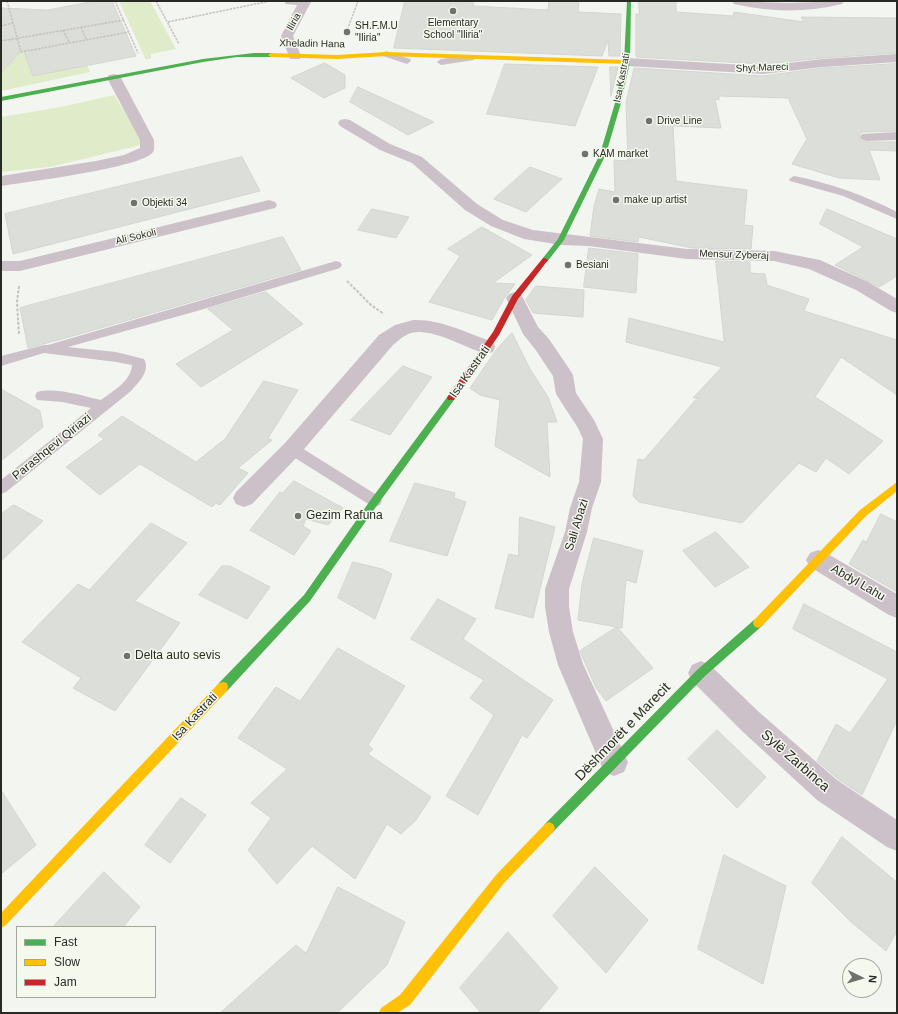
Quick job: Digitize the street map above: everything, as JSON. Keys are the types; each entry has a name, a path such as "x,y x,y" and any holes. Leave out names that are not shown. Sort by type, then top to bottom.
{"street":[{"name":"Iliria","path":"290,1 305,2 286,36 295,56"},
{"name":"Isa Kastrati","path":"1,922 307,598 375,501 445,407 496,333 515,298 561,240 603,154 624,80 627,62 629,1"},
{"path":"738,1 763,6 780,6 826,4 838,1"},
{"name":"Xheladin Hana","path":"1,99 189,63 255,54 337,56 386,54 627,62"},
{"name":"Shyt Mareci","path":"627,62 762,70 823,63 897,58"},
{"path":"1,181 86,168 133,157 147,150 147,140 114,78"},
{"path":"345,123 384,148 417,160 471,207 497,223 530,235 561,240"},
{"path":"867,137 897,136"},
{"name":"Ali Sokoli","path":"1,248 2,266 20,266 269,205"},
{"name":"Mensur Zyberaj","path":"561,240 589,241 687,254 774,256 814,264 862,286 897,307"},
{"name":"Sali Abazi","path":"515,298 530,330 542,344 563,375 566,394 587,425 592,439 590,482 576,532 557,589 557,607 561,632 571,665 614,762"},
{"path":"244,498 292,449 386,340 400,330 412,326 428,326 486,347"},
{"name":"Dëshmorët e Marecit","path":"403,1009 500,879 701,673 753,629 863,513 897,486"},
{"name":"Abdyl Lahu","path":"818,560 897,607"},
{"name":"Sylë Zarbinca","path":"701,673 751,722 827,790 897,838"}],"lane":[{"path":"386,54 407,61"},
{"path":"440,62 480,57"},
{"path":"794,179 815,183 849,194 897,216"},
{"path":"44,349 193,308 336,265"},
{"name":"Parashqevi Qiriazi","path":"1,361 21,354 44,349 116,357 139,362 138,374 126,388 1,488"},
{"name":"Parashqevi Qiriazi","path":"42,396 62,398 104,406"},
{"path":"292,449 375,501"}],"path":[{"path":"7,1 21,52 129,32"},
{"path":"114,1 124,20 146,72"},
{"path":"156,1 189,63"},
{"path":"168,22 273,1"},
{"path":"337,56 358,1"},
{"path":"1,41 124,20"},
{"path":"1,26 13,23"},
{"path":"81,27 86,39"},
{"path":"63,30 69,42"},
{"path":"336,265 348,283 377,310"},
{"path":"20,266 17,302 21,354"}],"green space":[{"path":"119,1 150,1 176,49 151,54 151,58 146,60"},
{"path":"18,45 21,52 24,52 33,76 87,65 90,72 1,91 1,73 17,55"},
{"path":"114,95 145,144 50,167 1,172 1,117 61,107"}],"building":[{"path":"96,1 112,1 136,56 33,76 23,49 1,73 1,8 47,10"},
{"path":"405,1 474,1 473,6 548,10 549,1 579,1 578,12 621,14 620,56 609,56 608,40 602,56 394,48"},
{"path":"639,1 676,1 676,12 733,16 734,12 804,22 801,17 897,18 897,53 763,64 636,57 636,14 639,14"},
{"path":"325,63 345,75 345,88 324,98 291,78"},
{"path":"505,64 598,67 575,126 487,114"},
{"path":"897,64 897,131 862,132 859,136 861,141 867,142 897,142 897,151 869,150 880,180 839,178 792,164 807,139 788,98 719,96 719,100 715,99 721,128 673,126 676,181 747,190 744,225 753,226 751,249 692,248 639,237 638,242 590,236 594,206 599,189 615,192 614,160 628,161 626,103 634,68 763,76 823,68"},
{"path":"610,67 618,67 611,96"},
{"path":"358,87 434,122 408,135 350,102"},
{"name":"Objekti 34","path":"242,157 260,191 13,254 5,214"},
{"path":"530,167 562,179 526,212 494,199"},
{"path":"372,209 409,217 396,238 358,230"},
{"path":"827,209 897,239 897,276 879,287 835,265 863,247 820,224"},
{"path":"482,227 532,255 493,283 515,284 505,297 492,320 429,302 460,256 448,249"},
{"path":"283,237 301,270 28,348 20,308"},
{"path":"589,248 638,254 636,293 584,287"},
{"path":"716,261 750,262 750,273 765,274 767,285 809,299 804,311 897,340 897,395 841,357 815,397 883,441 849,474 826,458 816,472 799,463 742,523 639,502 633,496 638,459 644,460 698,397 693,398 722,367 626,342 629,318 724,342"},
{"path":"536,286 584,290 583,317 533,313 526,300"},
{"path":"266,292 303,324 201,387 176,364 233,330 208,309"},
{"path":"512,333 530,369 548,397 557,422 547,422 550,477 495,446 500,400 480,395 470,388 497,349"},
{"path":"403,366 432,377 390,435 351,420"},
{"path":"264,381 298,390 268,438 272,440 238,468 248,473 220,505 216,503 212,507 140,464 100,495 66,467 104,439 98,435 122,416 196,462 225,439"},
{"path":"1,389 40,411 43,427 1,461"},
{"name":"Gezim Rafuna","path":"294,481 343,508 328,525 306,519 303,526 311,531 294,555 250,530 280,492 282,493"},
{"path":"415,483 455,493 454,498 466,502 447,556 390,541"},
{"path":"14,505 43,521 1,561 1,514"},
{"path":"881,514 897,522 897,592 849,564 863,540 866,542"},
{"path":"520,517 555,527 533,618 495,608 509,554 518,556"},
{"path":"151,523 187,543 135,601 180,623 115,711 73,688 81,678 22,642 78,584 89,590"},
{"path":"716,532 749,567 715,587 683,551"},
{"path":"594,538 643,551 636,583 626,580 622,628 578,620 582,584"},
{"path":"353,562 382,569 392,574 375,619 338,598"},
{"path":"222,566 230,566 270,587 247,619 199,595"},
{"path":"438,599 476,619 463,639 553,700 527,738 522,735 478,815 446,796 494,715 470,698 484,680 411,639"},
{"path":"804,604 897,652 897,720 862,795 838,779 817,761 836,724 850,733 888,679 793,629"},
{"path":"617,627 653,668 606,701 596,688 580,651"},
{"path":"338,648 405,686 368,745 373,749 368,754 431,797 416,820 401,834 387,824 355,879 312,846 277,884 248,850 271,818 251,803 287,769 238,738 276,687 300,701"},
{"path":"717,730 766,777 737,808 688,759"},
{"path":"1,790 36,845 1,874"},
{"path":"181,798 206,815 170,863 145,845"},
{"path":"842,837 897,882 897,931 886,951 850,921 812,883"},
{"path":"724,855 786,886 763,984 698,949"},
{"path":"595,867 648,920 606,973 553,916"},
{"path":"104,872 140,907 124,926 54,926"},
{"path":"338,887 405,922 387,965 337,1013 220,1013 296,945 306,953"},
{"path":"508,932 558,988 537,1013 481,1013 460,988"}],"traffic: fast":[{"path":"545,260 561,240 603,154 618,103 627,62 629,1"},
{"path":"1,99 102,81 203,60 237,56 271,55"},
{"path":"223,687 307,598 375,501 451,398"},
{"path":"549,828 701,673 758,623"}],"traffic: slow":[{"path":"271,55 337,57 386,54 627,62"},
{"path":"758,623 863,513 897,486"},
{"path":"1,922 223,687"},
{"path":"386,1013 405,1000 500,879 549,828"}],"traffic: jam":[{"path":"451,398 496,333 515,298 545,260"}],"place":[{"name":"Elementary School \"Iliria\"","path":"453,11"},
{"name":"SH.F.M.U \"Iliria\"","path":"347,32"},
{"name":"Drive Line","path":"649,121"},
{"name":"KAM market","path":"585,154"},
{"name":"make up artist","path":"616,200"},
{"name":"Objekti 34","path":"134,203"},
{"name":"Besiani","path":"568,265"},
{"name":"Gezim Rafuna","path":"298,516"},
{"name":"Delta auto sevis","path":"127,656"}]}
